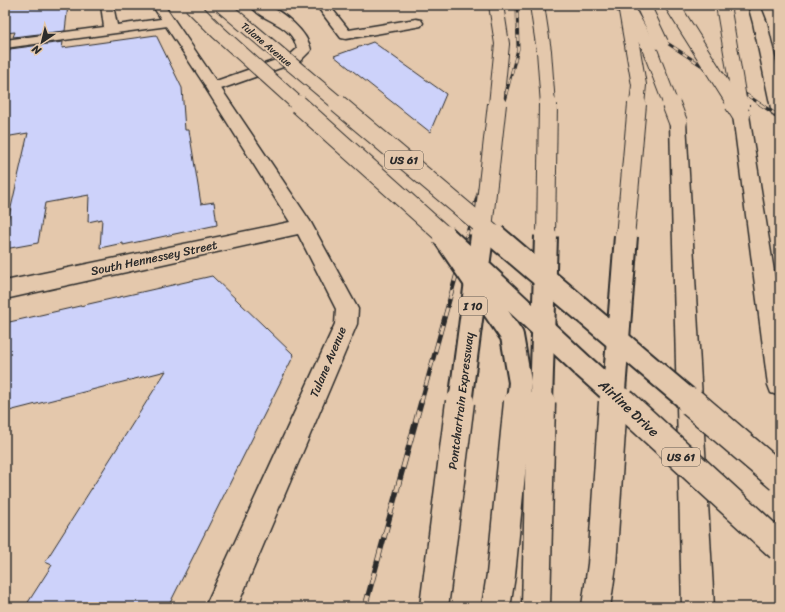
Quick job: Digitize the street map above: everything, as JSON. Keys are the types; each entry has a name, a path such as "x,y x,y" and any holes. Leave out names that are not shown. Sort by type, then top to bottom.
{"main road":[{"path":"107,5 111,30"},
{"name":"Tulane Avenue","path":"158,5 168,22 214,87 303,226 341,295 347,309 346,324 221,607"},
{"name":"Tulane Avenue","path":"192,5 218,32 443,235 583,366"},
{"name":"Tulane Avenue","path":"221,5 780,478"},
{"path":"214,87 295,58 304,50 302,40 293,29 256,5"},
{"path":"322,5 346,35 416,23"},
{"name":"Pontchartrain Expressway","path":"434,607 491,166 502,44 496,5"},
{"path":"536,607 549,113 544,51 537,5"},
{"path":"625,5 648,45 678,122"},
{"path":"596,607 602,565 622,276 638,85 625,5"},
{"path":"643,5 659,35 676,86 698,607"},
{"path":"672,5 741,115"},
{"path":"723,5 741,115 780,384"},
{"path":"754,5 760,23 780,114"},
{"path":"5,44 168,22"},
{"name":"South Hennessey Street","path":"5,290 303,226"},
{"path":"443,235 512,336 520,382 502,575 496,607"},
{"name":"Airline Drive","path":"583,366 780,548"}],"building":[{"path":"5,5 68,5 65,31 13,37 15,32 5,33"},
{"path":"156,35 182,88 185,130 189,130 201,204 214,202 217,225 123,245 123,243 100,248 102,219 88,222 89,195 45,203 38,243 5,249 5,234 28,133 5,137 5,69 10,49 63,42 62,48"},
{"path":"373,42 446,94 430,132 334,56"},
{"path":"212,276 294,355 168,607 25,607 52,565 45,562 166,371 5,412 5,323"}],"railway":[{"path":"503,105 518,49 517,5"},
{"path":"609,5 762,105"},
{"path":"466,237 503,104"},
{"path":"760,104 780,117"},
{"path":"421,403 467,236"},
{"path":"365,607 421,402"}]}
